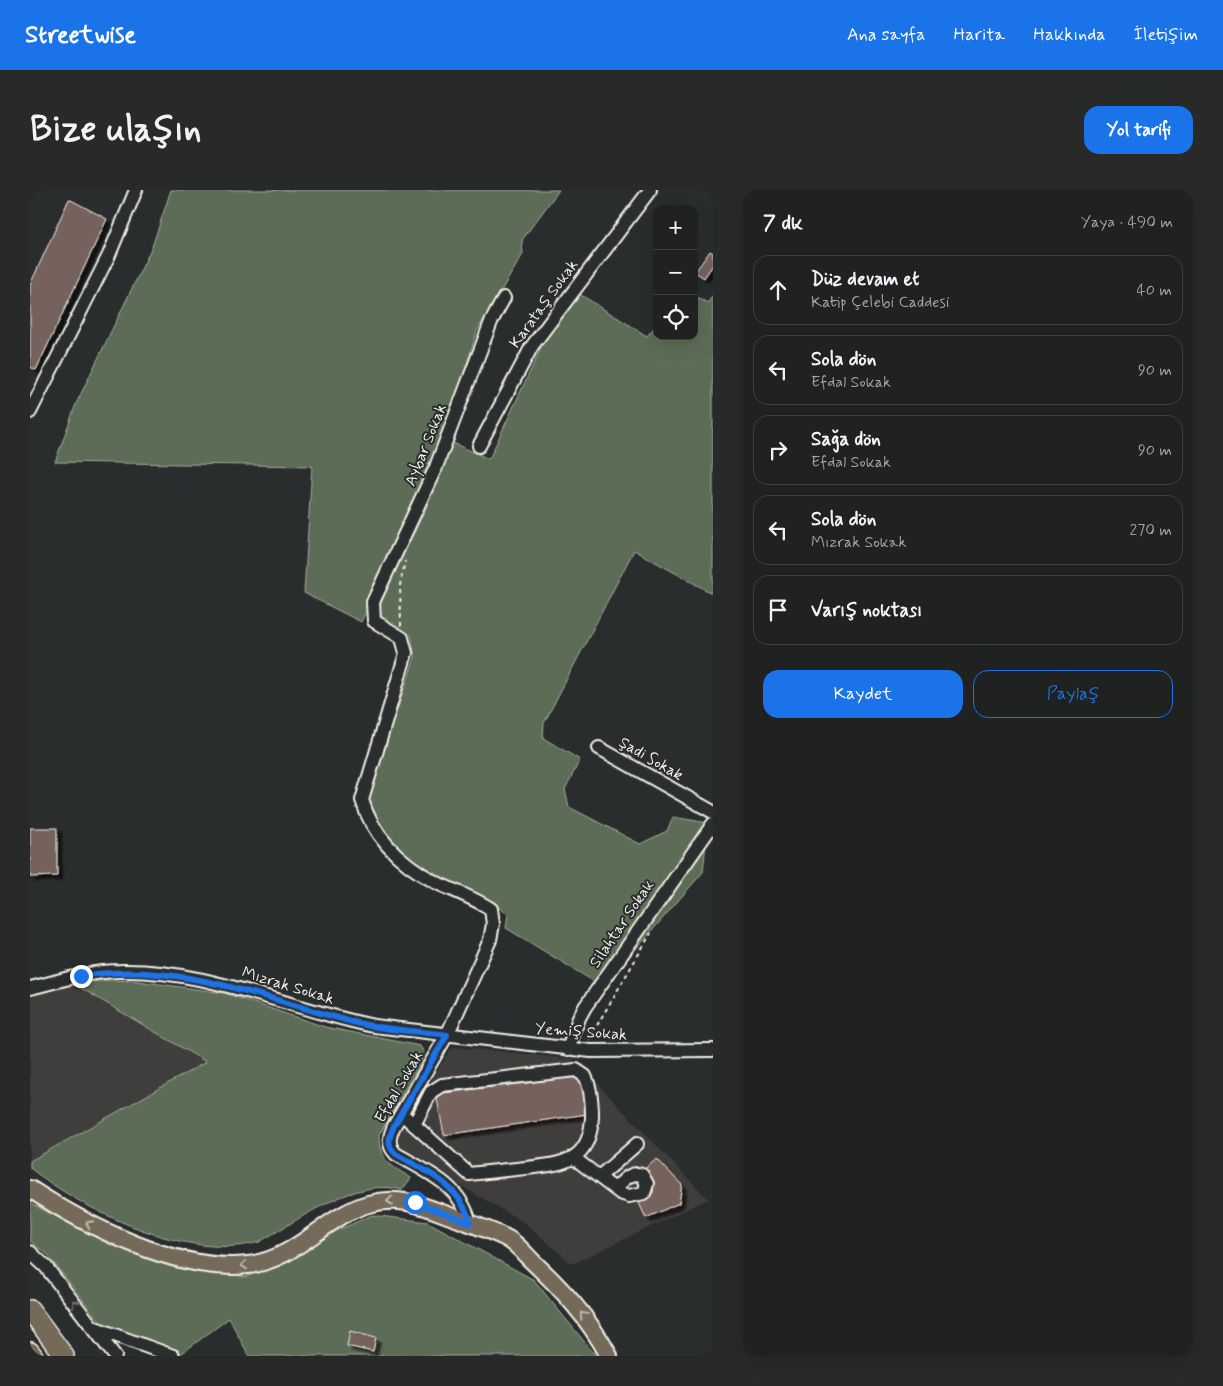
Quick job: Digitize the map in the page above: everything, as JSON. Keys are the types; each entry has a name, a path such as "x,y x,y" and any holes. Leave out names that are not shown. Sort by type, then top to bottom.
{"highway":[{"path":"30,1310 64,1356"},
{"path":"30,1352 33,1356"}],"main road":[{"path":"30,1189 66,1212 108,1234 190,1261 219,1266 249,1265 277,1258 300,1246 346,1212 369,1204 393,1200 415,1202 510,1240 560,1287 593,1327 609,1356"}],"street":[{"path":"30,412 110,255 136,190"},
{"name":"Karataş Sokak","path":"479,446 532,346 650,190"},
{"name":"Aybar Sokak","path":"402,638 374,621 373,602 436,467 491,322 504,298"},
{"name":"Efdal Sokak","path":"402,638 406,653 362,800 366,814 381,838 398,857 420,872 491,909 493,924 490,940 447,1035 390,1134 390,1149 452,1189 464,1204 470,1223"},
{"name":"Şadi Sokak","path":"599,748 713,812"},
{"name":"Silahtar Sokak","path":"568,1049 585,1007 713,824"},
{"name":"Mızrak Sokak","path":"30,988 108,971 147,972 231,985 351,1022 447,1035"},
{"name":"Yemiş Sokak","path":"447,1035 583,1050 631,1052 713,1050"},
{"path":"402,1114 414,1125 468,1174 556,1165 574,1158 583,1149 589,1138 592,1115 587,1079 582,1072 576,1070 442,1085 431,1092 414,1125"},
{"path":"600,1176 637,1144"},
{"path":"574,1158 616,1189"},
{"path":"30,1252 46,1267 115,1356"},
{"path":"95,1328 173,1356"}],"path":[{"path":"402,638 400,585 406,556"},
{"name":"Silahtar Sokak","path":"583,1050 653,930"}],"shaded area":[{"path":"74,984 206,1062 30,1161 30,995"},
{"path":"455,1047 573,1059 708,1199 572,1264 525,1223 399,1150 398,1137 449,1051"}],"green space":[{"path":"171,190 559,190 522,240 523,254 477,331 435,466 361,622 304,593 312,466 55,462 76,404 152,247"},
{"path":"581,295 647,336 653,329 653,340 698,340 698,297 707,303 713,296 713,594 634,550 544,723 543,738 580,760 565,789 569,807 640,844 667,831 673,817 708,823 703,872 603,987 506,928 508,914 498,907 438,878 402,854 387,838 375,820 367,799 415,657 411,635 380,618 381,600 426,508 451,442 489,459 541,348 538,344 572,296"},
{"path":"107,980 138,981 224,993 325,1027 420,1046 424,1052 420,1064 379,1135 381,1151 384,1157 392,1166 411,1178 402,1190 384,1187 347,1194 328,1202 259,1242 231,1246 201,1245 170,1239 138,1229 79,1201 52,1184 30,1168 30,1161 206,1062 74,984"},
{"path":"30,1203 93,1236 170,1264 245,1277 286,1263 334,1232 372,1215 428,1222 534,1280 596,1356 249,1356 229,1318 182,1353 101,1323 47,1254 30,1241"}],"building":[{"path":"69,199 107,219 36,370 30,367 30,285"},
{"path":"710,251 713,253 713,265 704,278 698,274 698,268"},
{"path":"30,828 57,828 57,876 30,877"},
{"path":"581,1076 587,1114 444,1135 436,1094"},
{"path":"657,1159 682,1185 679,1203 646,1218 638,1201 653,1193 654,1182 643,1170"},
{"path":"350,1331 376,1338 373,1352 347,1346"}],"route":[{"path":"81,976 121,970 215,982 252,991 351,1022 447,1035 394,1126 389,1142 390,1149 396,1154 440,1180 458,1195 468,1212 470,1223 415,1202"}]}
